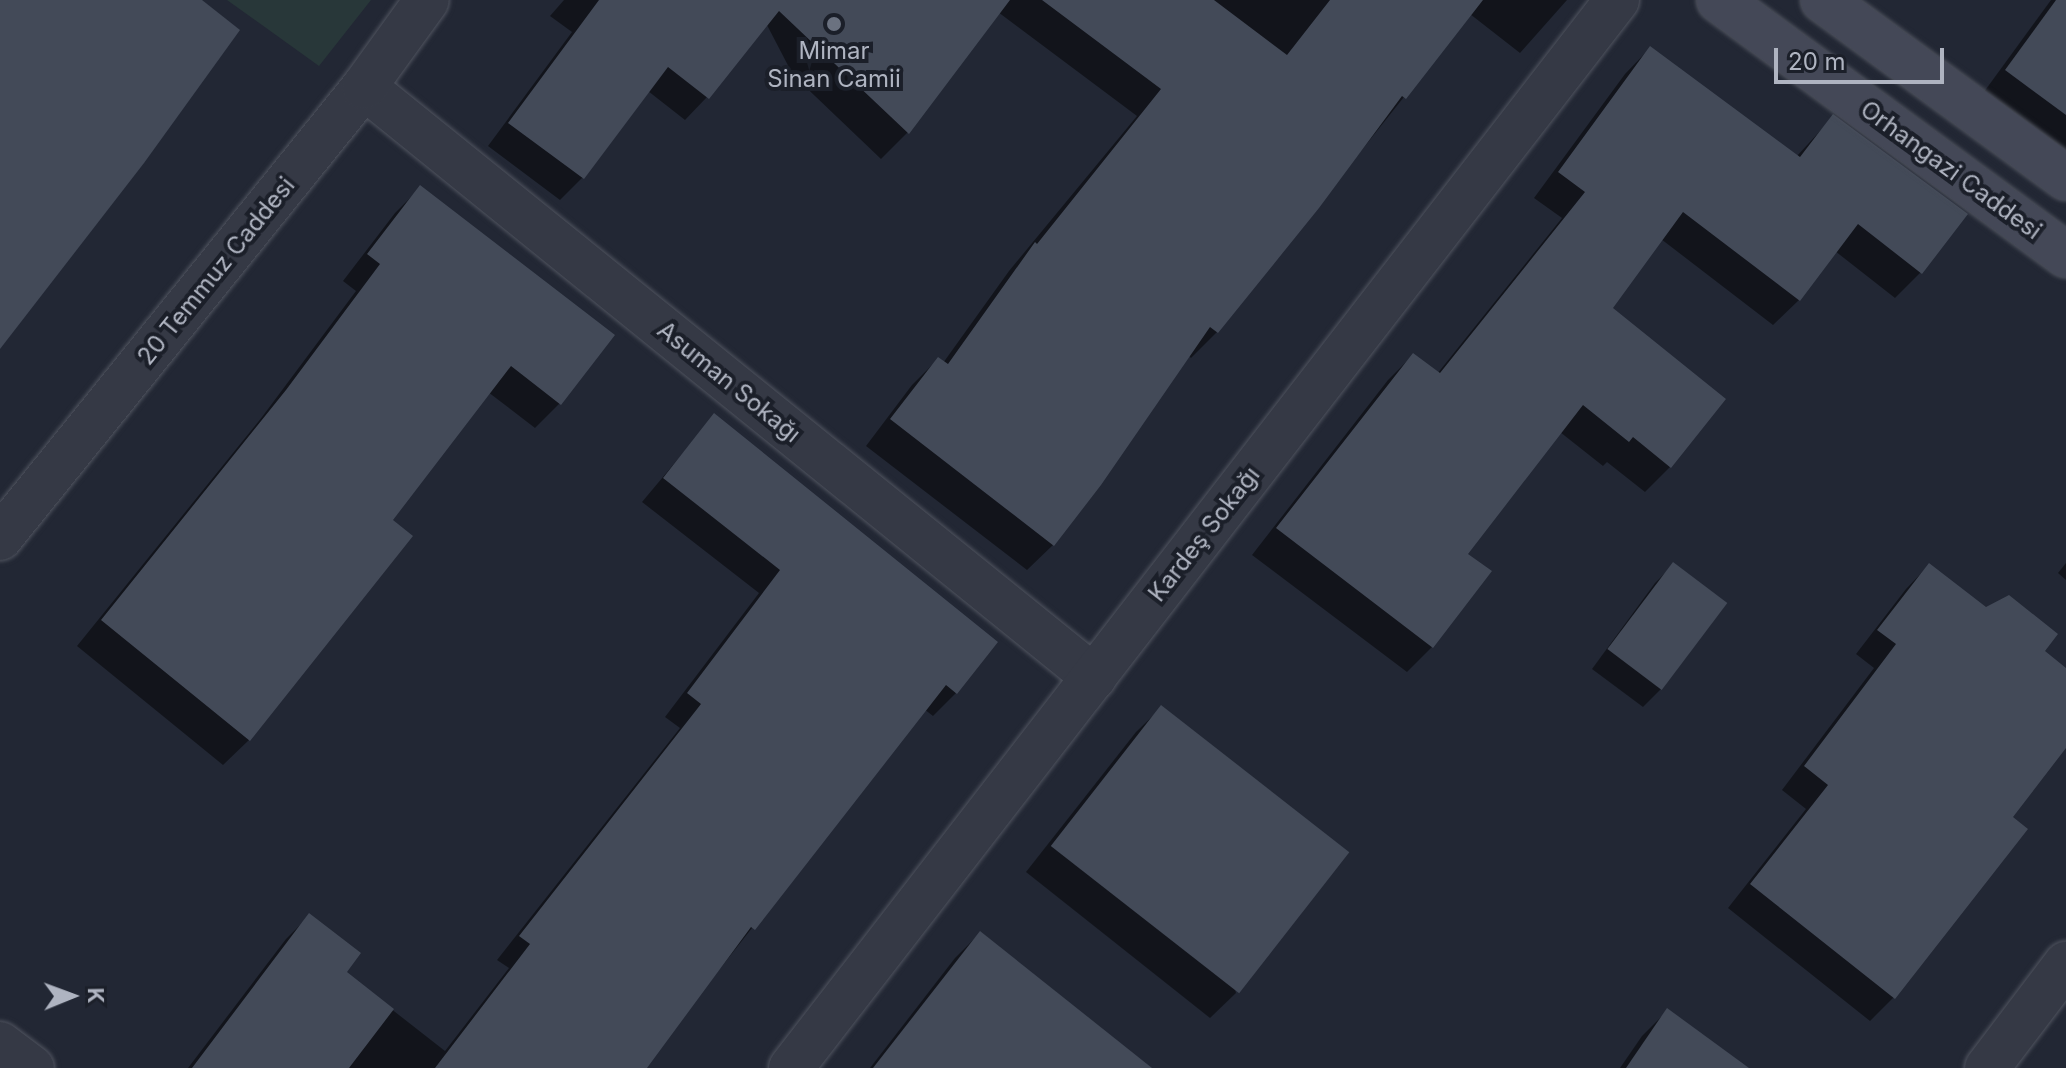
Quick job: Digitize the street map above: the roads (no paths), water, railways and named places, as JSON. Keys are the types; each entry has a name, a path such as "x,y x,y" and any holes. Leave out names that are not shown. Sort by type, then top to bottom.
{"main road":[{"name":"Orhangazi Caddesi","path":"1719,0 2066,255"},
{"path":"1823,0 2066,178"}],"street":[{"name":"20 Temmuz Caddesi","path":"0,538 364,87 427,0"},
{"name":"Kardeş Sokağı","path":"791,1068 1617,0"},
{"name":"Asuman Sokağı","path":"364,87 1094,677"},
{"path":"1987,1068 2066,964"},
{"path":"0,1044 32,1068"}],"place":[{"name":"Mimar Sinan Camii","path":"834,24"}]}
